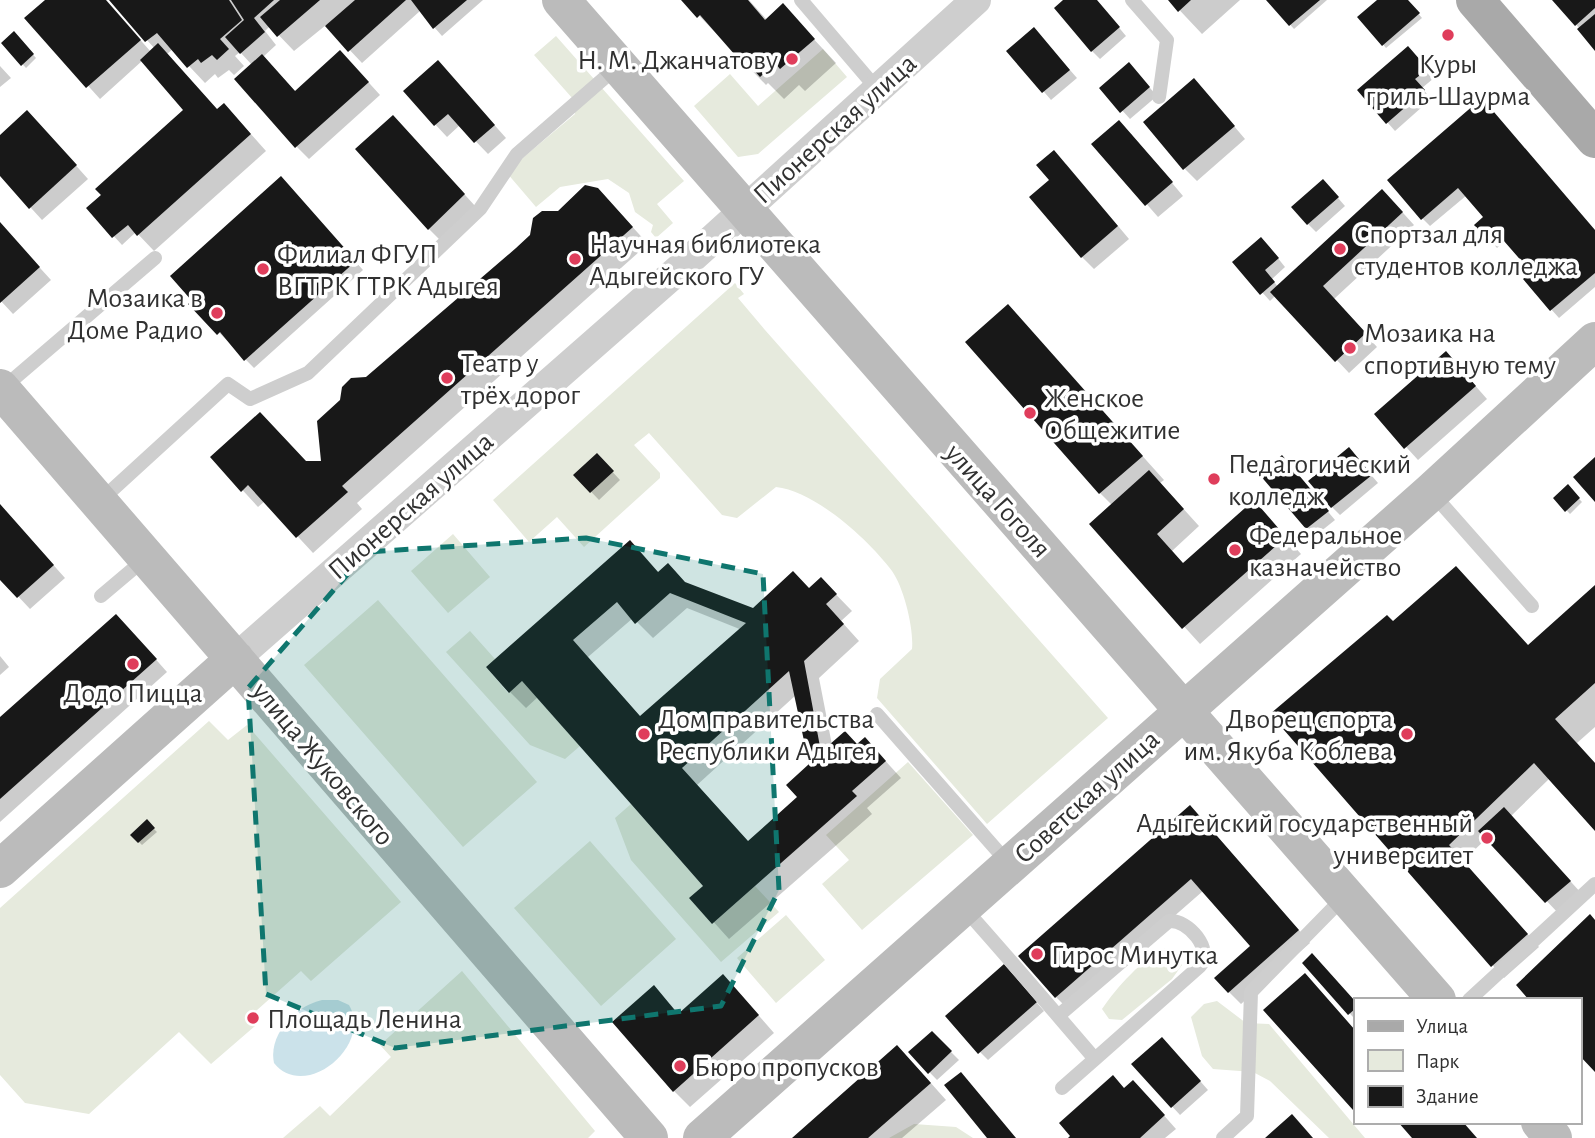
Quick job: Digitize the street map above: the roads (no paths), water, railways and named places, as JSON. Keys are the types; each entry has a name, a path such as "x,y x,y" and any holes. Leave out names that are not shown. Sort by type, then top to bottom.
{"main road":[{"name":"улица Гоголя","path":"561,0 743,211 1184,709 1435,998"},
{"path":"1475,0 1595,139"},
{"name":"Советская улица","path":"702,1138 1431,492 1595,341"},
{"name":"улица Жуковского","path":"0,389 649,1138"},
{"name":"Пионерская улица","path":"0,869 235,659"},
{"path":"1542,1124 1553,1138"}],"street":[{"name":"Пионерская улица","path":"235,659 743,211 976,0"}],"lane":[{"path":"801,0 877,89"},
{"path":"1132,0 1167,40 1159,97"},
{"path":"99,502 228,384 250,399 308,373 422,268 480,209 517,154 617,66"},
{"path":"0,389 155,258"},
{"path":"1431,492 1532,606"},
{"path":"101,596 147,558"},
{"path":"877,714 1010,865"},
{"path":"1471,998 1595,884"},
{"path":"1223,1138 1247,1116 1251,992 1346,895"},
{"path":"962,906 1095,1059"},
{"path":"1058,1016 1169,921 1184,924 1205,949 1206,957 1200,967 1062,1088"}],"water":[{"path":"322,1000 338,1000 349,1005 354,1021 352,1036 344,1051 332,1064 318,1072 302,1076 287,1073 274,1063 273,1052 279,1032 302,1008"}],"place":[{"name":"Куры гриль-Шаурма","path":"1448,35"},
{"name":"Н. М. Джанчатову","path":"792,59"},
{"name":"Спортзал для студентов колледжа","path":"1340,249"},
{"name":"Научная библиотека Адыгейского ГУ","path":"575,259"},
{"name":"Филиал ФГУП ВГТРК ГТРК Адыгея","path":"263,269"},
{"name":"Мозаика в Доме Радио","path":"217,313"},
{"name":"Мозаика на спортивную тему","path":"1350,348"},
{"name":"Театр у трёх дорог","path":"447,378"},
{"name":"Женское Общежитие","path":"1030,413"},
{"name":"Педагогический колледж","path":"1214,479"},
{"name":"Федеральное казначейство","path":"1235,550"},
{"name":"Додо Пицца","path":"133,664"},
{"name":"Дом правительства Республики Адыгея","path":"644,734"},
{"name":"Дворец спорта им. Якуба Коблева","path":"1407,734"},
{"name":"Адыгейский государственный университет","path":"1487,838"},
{"name":"Гирос Минутка","path":"1037,954"},
{"name":"Площадь Ленина","path":"253,1018"},
{"name":"Бюро пропусков","path":"680,1066"}]}
